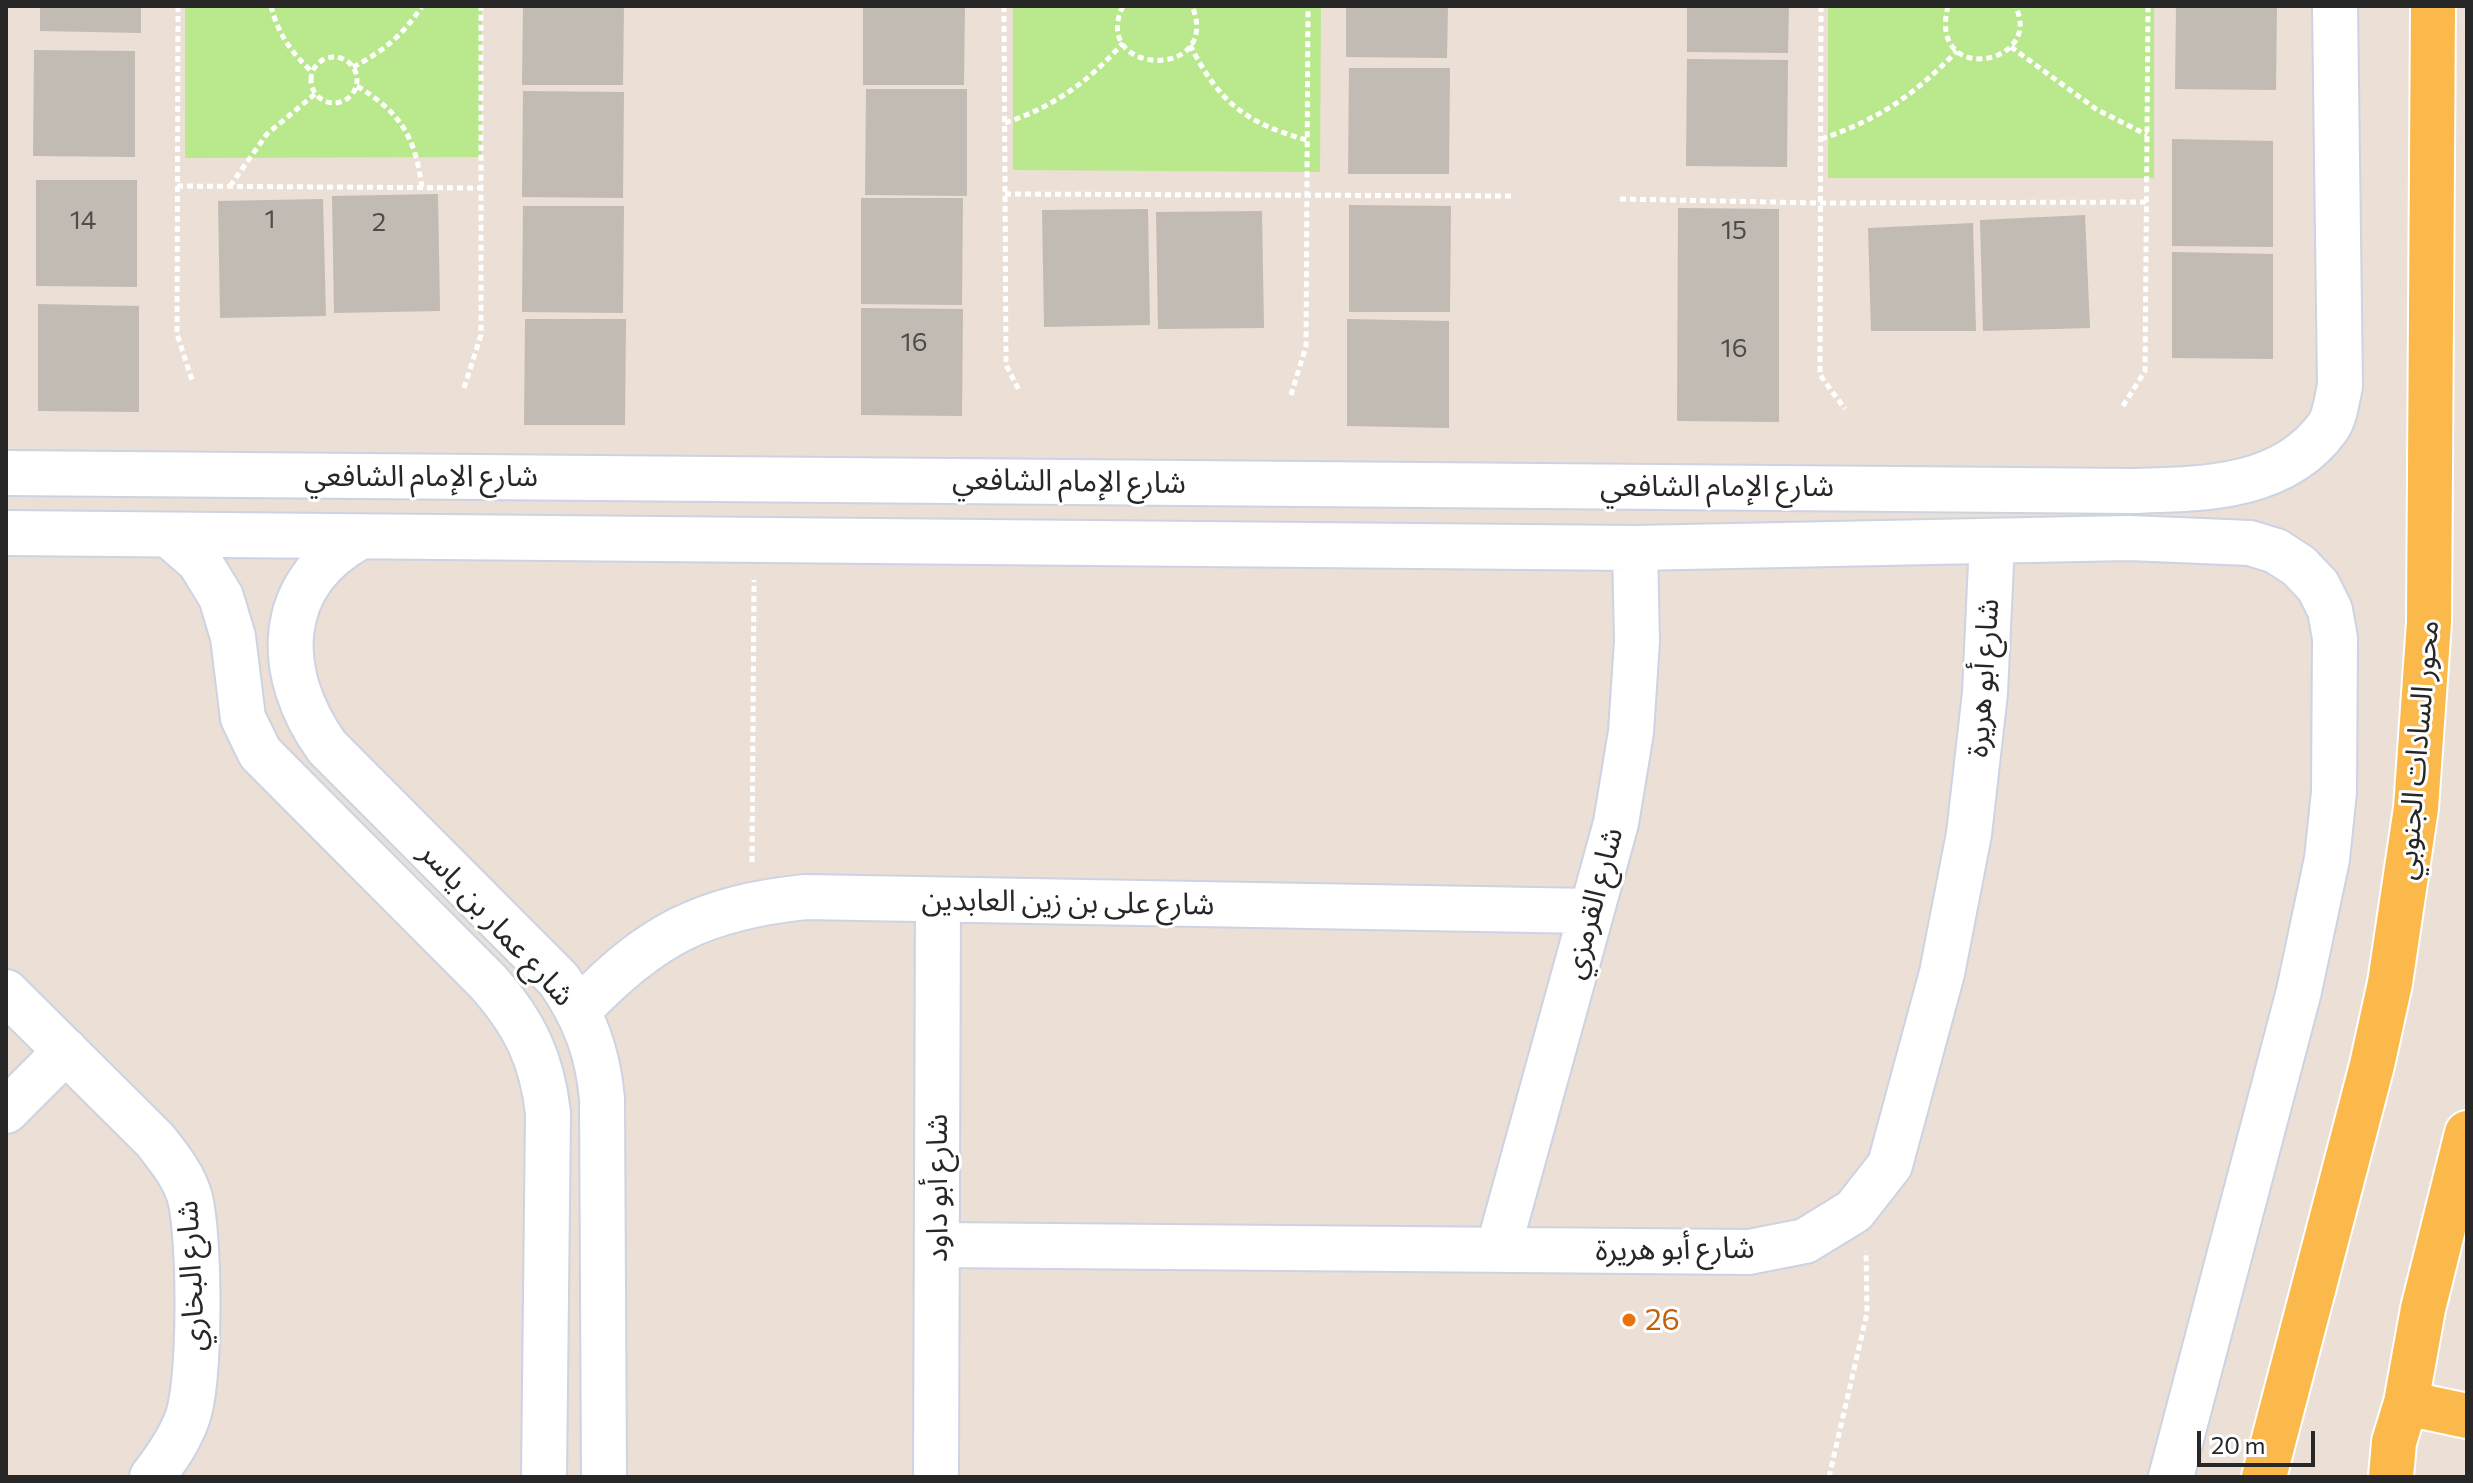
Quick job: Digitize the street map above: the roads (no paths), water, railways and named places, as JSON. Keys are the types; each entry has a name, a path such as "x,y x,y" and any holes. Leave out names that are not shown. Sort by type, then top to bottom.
{"main road":[{"name":"محور السادات الجنوبي","path":"2264,1477 2372,1065 2390,983 2416,808 2429,622 2433,6"},
{"path":"2391,1477 2394,1442 2406,1403 2423,1309 2467,1133"},
{"path":"2406,1403 2467,1416"}],"street":[{"name":"شارع الإمام الشافعي","path":"6,473 2132,491 2230,485 2269,473 2305,453 2330,425 2340,386 2335,6"},
{"path":"865,542 866,479"},
{"path":"2129,538 2132,491"},
{"name":"شارع الإمام الشافعي","path":"6,533 1635,548 2129,538 2250,543 2276,551 2299,566 2318,586 2330,610 2335,638 2334,792 2316,926 2171,1477"},
{"name":"شارع عمار بن ياسر","path":"169,535 199,561 221,597 233,637 243,718 260,753 512,1009 531,1041 544,1076 548,1113 544,1477"},
{"name":"شارع عمار بن ياسر","path":"360,537 331,552 310,580 295,613 290,648 294,684 306,718 327,747 559,980 579,1010 595,1053 602,1099 604,1477"},
{"name":"شارع أبو هريرة","path":"937,1245 1749,1252 1805,1241 1854,1211 1890,1165 1942,973 1969,834 1985,693 1992,541"},
{"name":"شارع القرمزي","path":"1498,1250 1616,823 1631,732 1637,641 1635,548"},
{"path":"379,875 417,839"},
{"name":"شارع على بن زين العابدين","path":"579,1010 615,972 656,941 702,918 751,903 805,897 1591,911"},
{"name":"شارع أبو داود","path":"936,1477 938,900"},
{"name":"شارع البخاري","path":"6,992 155,1140 176,1166 190,1196 194,1229 196,1378 188,1418 169,1456 152,1477"},
{"path":"6,1111 66,1051"}],"place":[{"name":"26","path":"1629,1320"}]}
